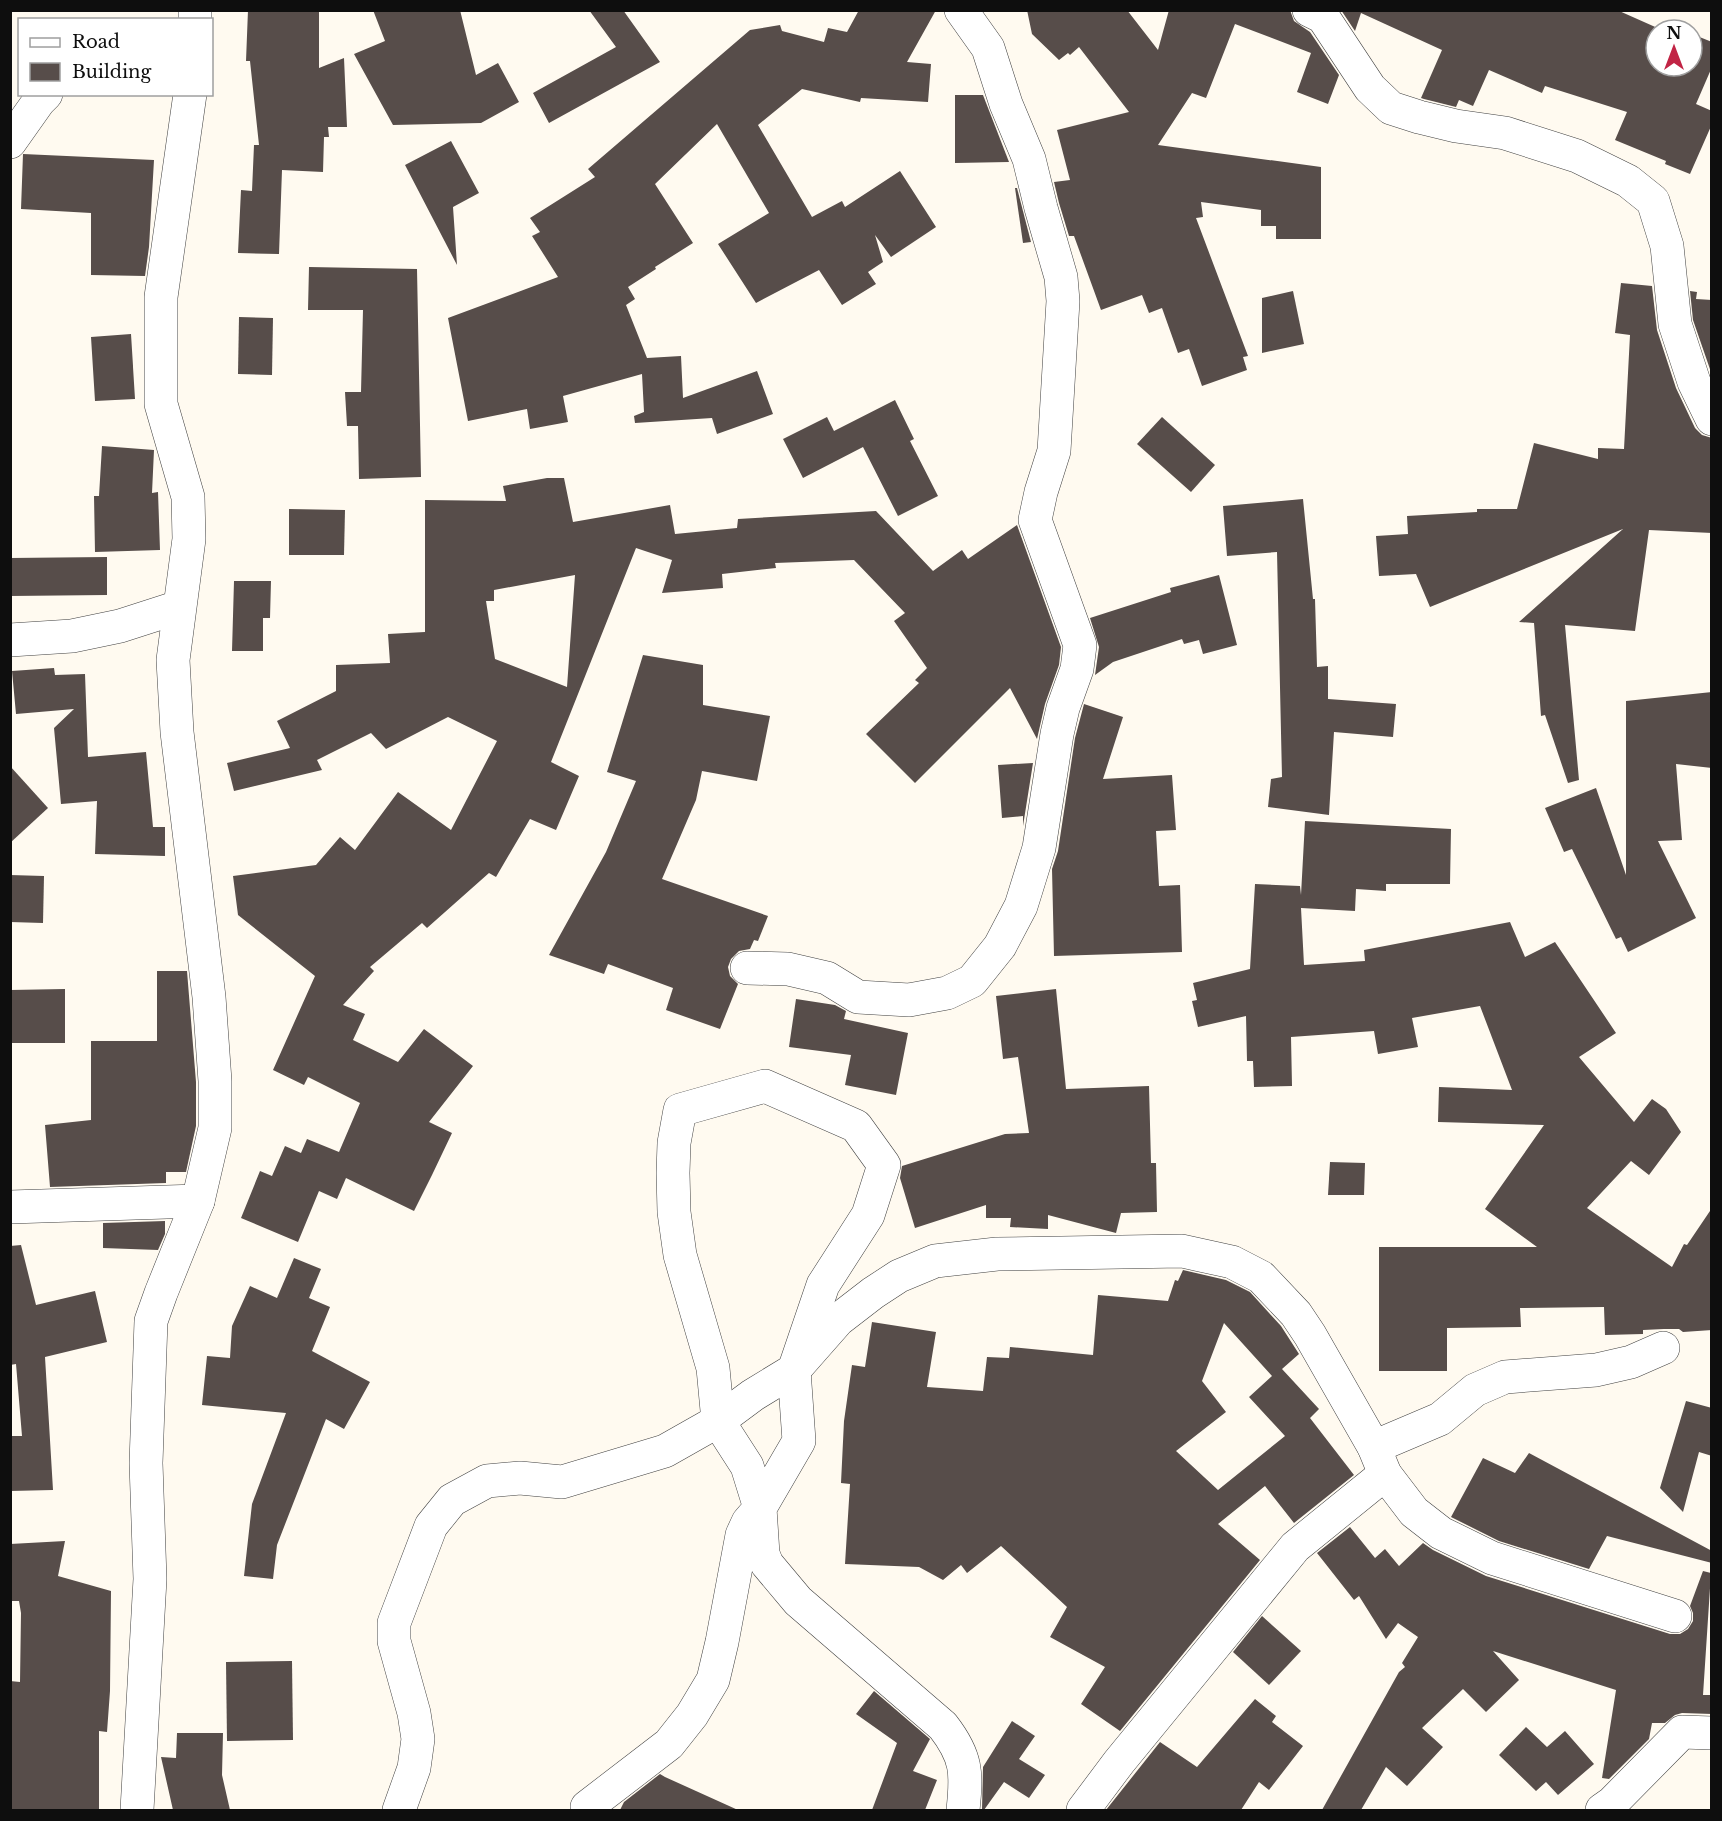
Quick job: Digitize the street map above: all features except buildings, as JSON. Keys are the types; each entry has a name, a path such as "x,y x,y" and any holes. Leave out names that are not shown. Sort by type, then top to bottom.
{"street":[{"path":"747,968 788,969 827,978 858,997 909,1000 947,993 972,981 1000,946 1021,906 1039,848 1057,734 1063,708 1077,669 1080,645 1035,520 1054,451 1063,301 1061,277 1029,159 1006,104 988,48 961,10"},
{"path":"1309,10 1323,17 1370,88 1392,108 1447,123 1505,133 1577,156 1628,181 1653,201 1667,246 1675,324 1694,382 1712,419"},
{"path":"10,142 44,96"},
{"path":"137,1810 150,1579 146,1463 152,1321 198,1201 215,1128 215,1081 209,997 177,732 173,660 189,539 188,497 161,404 161,297 190,96"},
{"path":"10,640 72,636 120,626 179,607"},
{"path":"587,1807 669,1744 692,1715 713,1680 742,1535 748,1522 760,1508 799,1441 794,1370 823,1285 868,1215 884,1165 856,1126 765,1086 680,1110 674,1143 674,1212 680,1255 713,1368 718,1421 747,1466 760,1508 763,1554 771,1570 798,1601 943,1726 957,1744 963,1761 966,1782 963,1810"},
{"path":"10,1207 198,1201"},
{"path":"399,1810 414,1768 418,1739 414,1713 394,1641 394,1623 431,1526 452,1500 487,1481 520,1478 562,1482 665,1451 718,1421 753,1395 794,1370 838,1320 873,1293 899,1276 935,1261 997,1254 1182,1251 1232,1262 1261,1277 1296,1314 1379,1460 1414,1512 1441,1533 1492,1558 1675,1616"},
{"path":"1083,1810 1288,1556 1379,1460 1440,1419 1475,1390 1505,1377 1596,1370 1631,1362 1663,1348"},
{"path":"1602,1810 1612,1803 1682,1732 1712,1732"}]}
